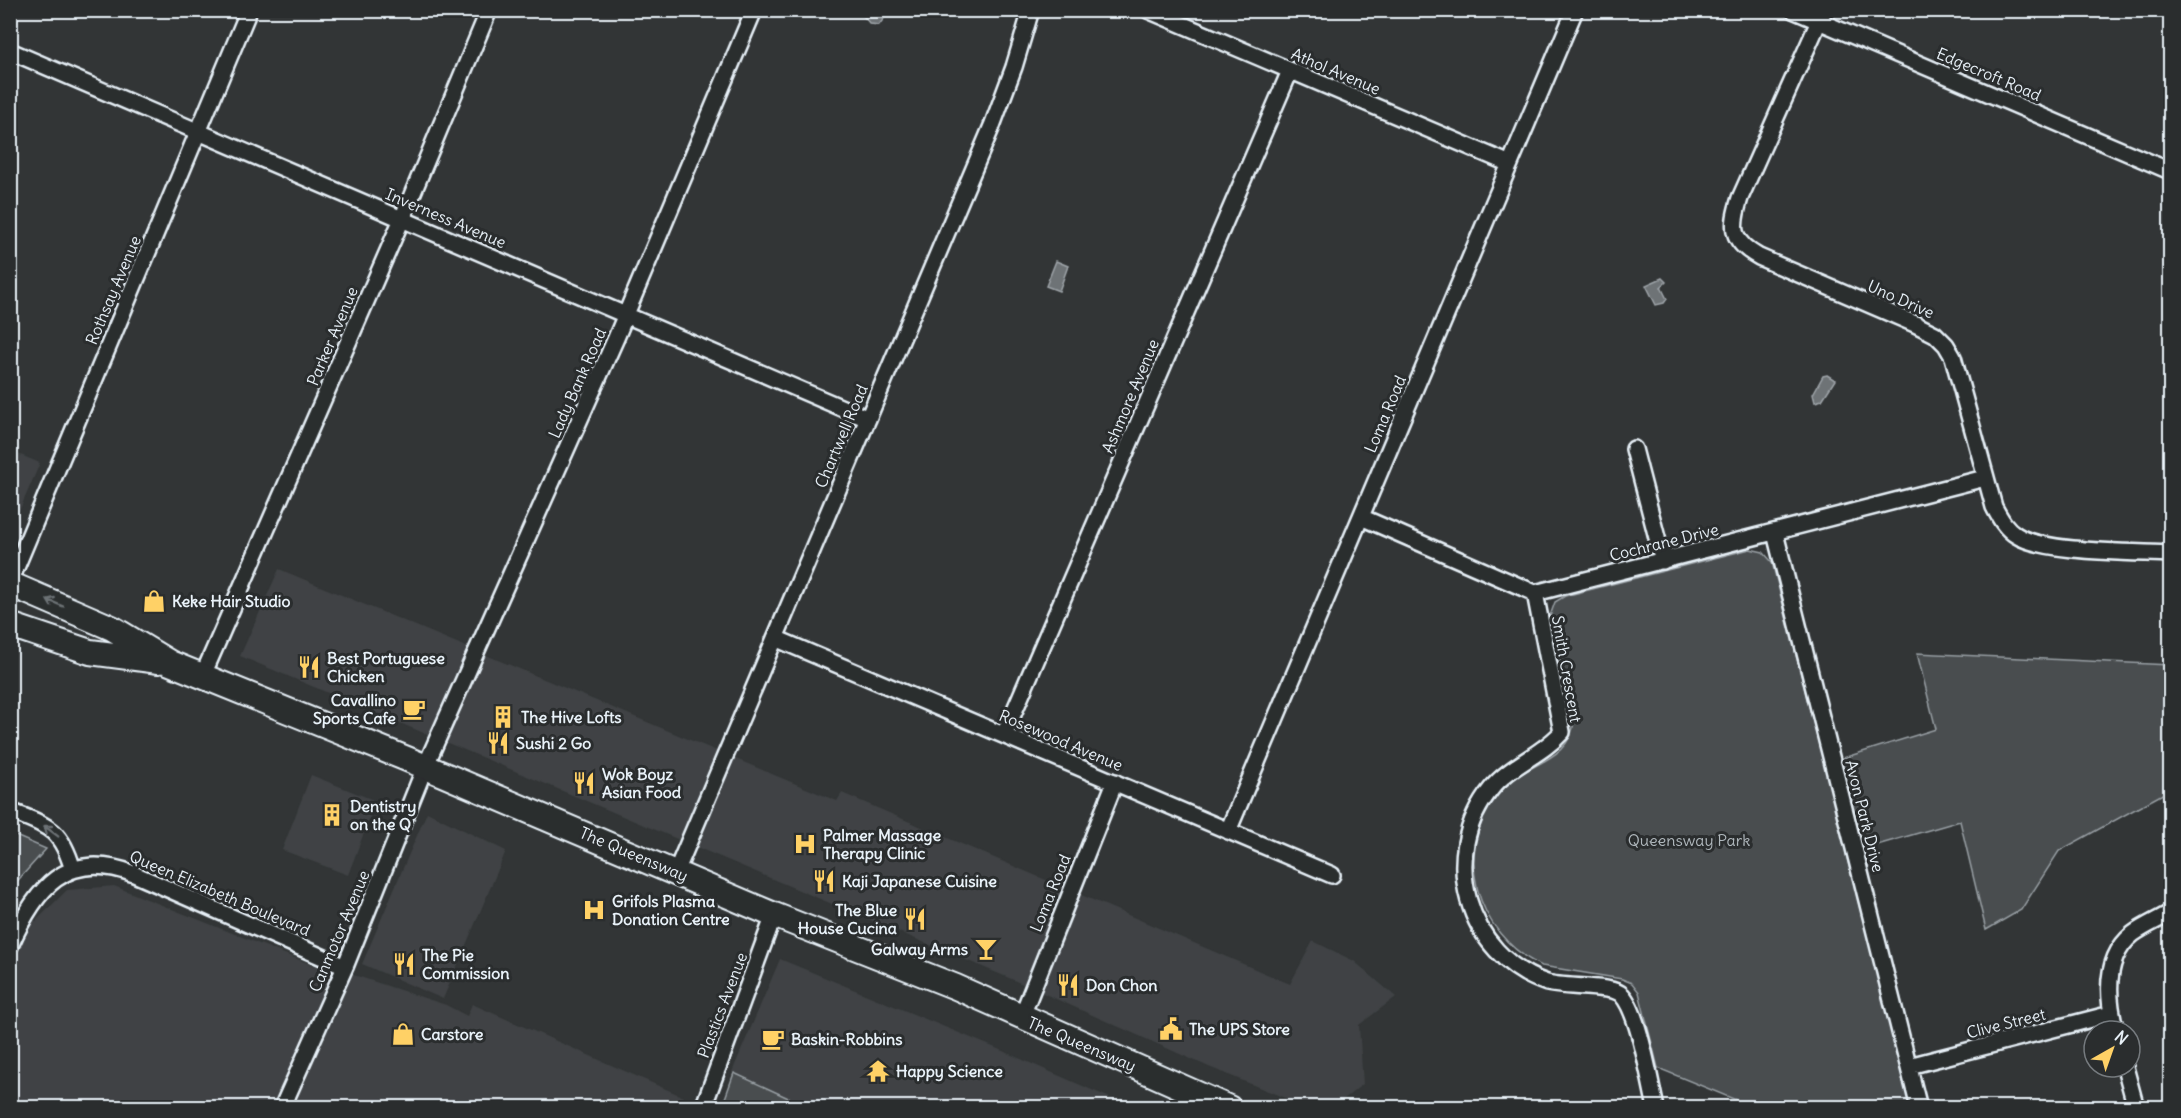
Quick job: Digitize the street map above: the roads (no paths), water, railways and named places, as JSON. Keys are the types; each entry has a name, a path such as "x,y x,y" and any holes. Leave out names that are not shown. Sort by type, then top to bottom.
{"main road":[{"name":"The Queensway","path":"10,583 112,628 170,663 425,767 774,915 956,987 1020,1018 1229,1107"},
{"name":"The Queensway","path":"10,625 90,652 170,663"}],"street":[{"name":"Rothsay Avenue","path":"10,583 249,10"},
{"name":"Parker Avenue","path":"203,675 402,219 489,10"},
{"name":"Lady Bank Road","path":"425,767 626,315 754,10"},
{"name":"Chartwell Road","path":"676,872 992,126 1014,67 1031,10"},
{"name":"Athol Avenue","path":"1148,10 1510,164"},
{"name":"Loma Road","path":"1228,831 1575,10"},
{"name":"Edgecroft Road","path":"1793,10 1821,16 2170,171"},
{"name":"Uno Drive","path":"1821,16 1740,198 1734,229 1738,240 1759,257 1915,324 1946,345 1958,372 1984,478 1994,507 2003,524 2016,536 2031,542 2170,554"},
{"name":"Inverness Avenue","path":"10,51 868,419"},
{"name":"Ashmore Avenue","path":"1004,735 1290,71"},
{"path":"1634,449 1663,561"},
{"name":"Cochrane Drive","path":"1535,593 1984,478"},
{"path":"1361,517 1535,593"},
{"name":"Avon Park Drive","path":"1775,533 1919,1107"},
{"name":"Smith Crescent","path":"1535,593 1562,732 1552,743 1501,778 1479,806 1466,837 1463,855 1466,893 1482,930 1512,963 1528,974 1547,983 1574,988 1614,990 1621,993 1632,1011 1656,1107"},
{"name":"Rosewood Avenue","path":"775,638 1332,875"},
{"name":"Canmotor Avenue","path":"282,1107 345,967 425,767"},
{"name":"Loma Road","path":"1020,1018 1115,782"},
{"path":"10,811 50,828 60,837 66,847 73,870"},
{"name":"Queen Elizabeth Boulevard","path":"10,946 22,919 38,893 54,878 87,866 116,867 345,967"},
{"path":"2113,1019 2108,983 2122,946 2133,935 2170,913"},
{"name":"Plastics Avenue","path":"703,1107 774,915"},
{"name":"Clive Street","path":"1909,1066 2112,1014"},
{"path":"2128,1079 2136,1107"}],"place":[{"name":"Keke Hair Studio","path":"154,601"},
{"name":"Best Portuguese Chicken","path":"309,667"},
{"name":"Cavallino Sports Cafe","path":"414,709"},
{"name":"The Hive Lofts","path":"503,717"},
{"name":"Sushi 2 Go","path":"498,743"},
{"name":"Wok Boyz Asian Food","path":"584,783"},
{"name":"Dentistry on the Q","path":"332,815"},
{"name":"Palmer Massage Therapy Clinic","path":"805,844"},
{"name":"Kaji Japanese Cuisine","path":"824,881"},
{"name":"Grifols Plasma Donation Centre","path":"594,910"},
{"name":"The Blue House Cucina","path":"915,919"},
{"name":"Galway Arms","path":"986,949"},
{"name":"The Pie Commission","path":"404,964"},
{"name":"Don Chon","path":"1068,985"},
{"name":"The UPS Store","path":"1171,1029"},
{"name":"Carstore","path":"403,1034"},
{"name":"Baskin-Robbins","path":"773,1039"},
{"name":"Happy Science","path":"878,1071"}],"park label":[{"name":"Queensway Park","path":"1689,840"}]}
